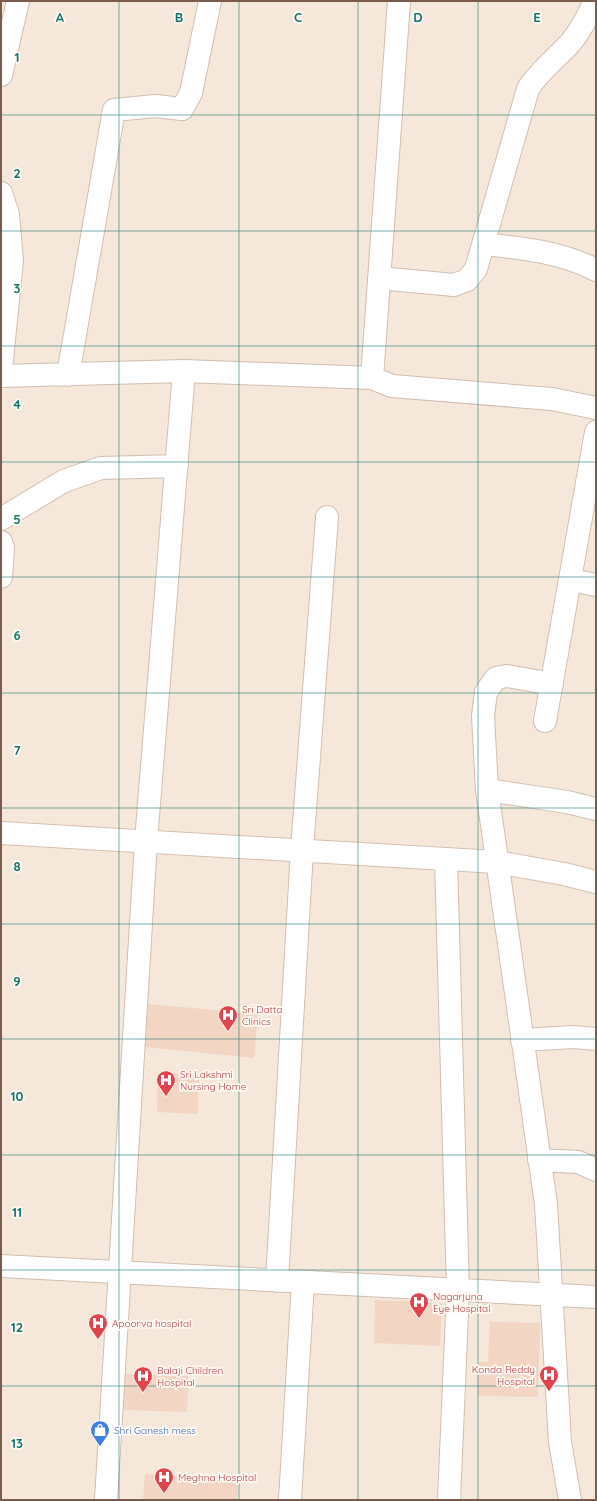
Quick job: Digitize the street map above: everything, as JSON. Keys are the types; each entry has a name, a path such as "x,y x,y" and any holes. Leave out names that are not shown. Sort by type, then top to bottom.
{"street":[{"path":"1,75 18,1"},
{"path":"68,375 114,110 155,106 182,109 191,93 210,1"},
{"path":"372,378 399,1"},
{"path":"379,278 454,284 467,280 476,269 528,89 534,78 571,42 583,28 591,4"},
{"path":"1,193 8,214 12,261 1,369"},
{"path":"484,244 522,248 556,255 596,270"},
{"path":"106,1500 146,841 184,371"},
{"path":"1,376 184,371 372,378 392,386 552,399 596,408"},
{"path":"545,721 596,432"},
{"path":"1,519 64,481 102,468 177,466"},
{"path":"277,1281 302,850 327,516"},
{"path":"1,542 3,548 1,577"},
{"path":"571,580 596,585"},
{"path":"552,684 507,676 496,678 486,692 483,716 487,790 546,1204 550,1296 560,1442 570,1500"},
{"path":"487,790 567,802 596,810"},
{"path":"1,833 497,862 564,874 596,882"},
{"path":"446,859 458,1291 449,1500"},
{"path":"522,1040 574,1038 596,1039"},
{"path":"540,1160 578,1162 596,1170"},
{"path":"1,1266 550,1296 596,1297"},
{"path":"290,1500 303,1282"}],"shaded area":[{"path":"1,1 596,1 596,1500 1,1500"}],"building":[{"path":"148,1004 258,1014 254,1058 144,1047"},
{"path":"158,1073 199,1074 198,1114 157,1112"},
{"path":"375,1300 442,1303 440,1346 374,1343"},
{"path":"490,1322 540,1323 538,1397 477,1396 478,1362 488,1362"},
{"path":"123,1374 188,1376 187,1412 122,1410"},
{"path":"145,1474 238,1481 237,1500 143,1500"}],"place":[{"name":"Sri Datta Clinics","path":"228,1032"},
{"name":"Sri Lakshmi Nursing Home","path":"166,1097"},
{"name":"Nagarjuna Eye Hospital","path":"419,1319"},
{"name":"Apoorva hospital","path":"98,1340"},
{"name":"Konda Reddy Hospital","path":"549,1392"},
{"name":"Balaji Children Hospital","path":"143,1393"},
{"name":"Shri Ganesh mess","path":"100,1447"},
{"name":"Meghna Hospital","path":"164,1494"}]}
